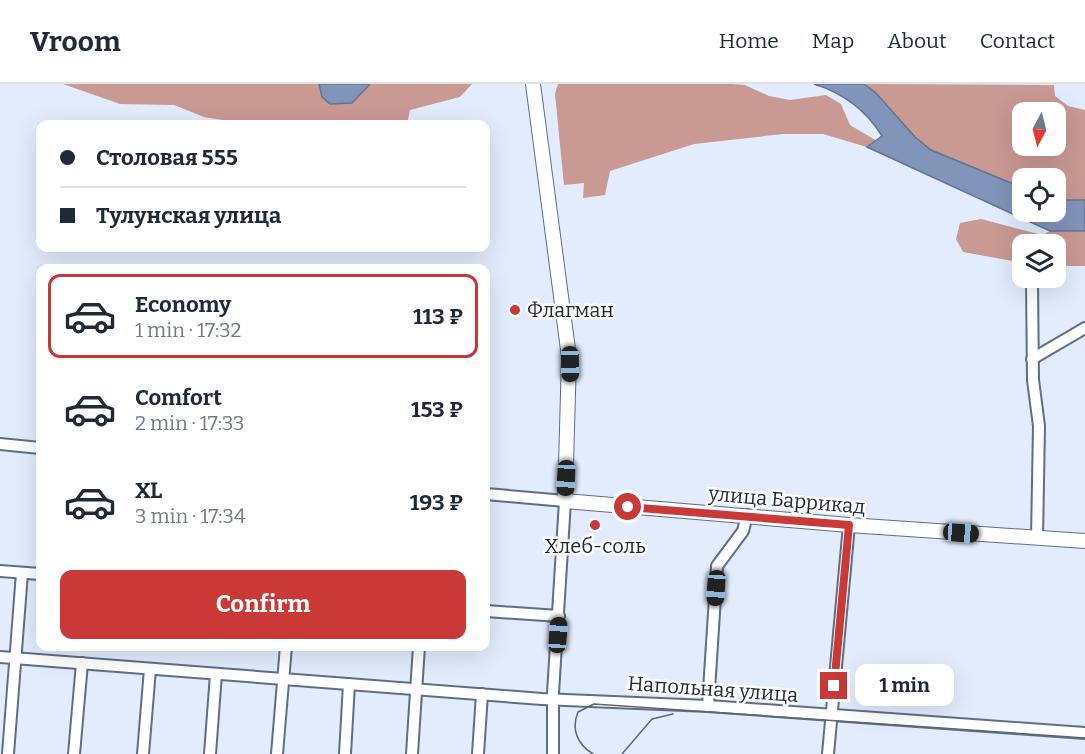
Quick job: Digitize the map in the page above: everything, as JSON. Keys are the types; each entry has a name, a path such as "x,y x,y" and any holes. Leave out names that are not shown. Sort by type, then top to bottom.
{"main road":[{"path":"534,89 569,357 565,501"},
{"name":"улица Баррикад","path":"565,501 1085,542"}],"street":[{"path":"1032,288 1032,359 1040,426 1037,538"},
{"path":"1032,359 1085,328"},
{"path":"0,444 36,448"},
{"name":"улица Баррикад","path":"490,494 565,501"},
{"path":"553,754 553,698 565,501"},
{"path":"708,706 717,566 743,531 747,515"},
{"path":"828,754 849,525"},
{"path":"0,571 36,574"},
{"path":"8,754 22,573"},
{"path":"490,611 559,616"},
{"path":"278,754 286,651"},
{"path":"412,754 420,651"},
{"name":"Напольная улица","path":"0,657 482,694 708,706 1085,733"},
{"path":"74,754 82,663"},
{"path":"143,754 150,669"},
{"path":"210,754 216,674"},
{"path":"345,754 349,684"},
{"path":"478,754 482,694"}],"shaded area":[{"path":"63,84 472,84 460,97 410,110 408,120 222,120 204,117 174,105 120,104"},
{"path":"558,84 731,84 745,85 769,96 790,100 826,95 841,104 850,125 877,141 867,147 823,134 783,134 694,144 610,171 605,195 583,198 584,183 564,185 555,94"},
{"path":"864,84 1054,85 1055,96 1063,102 1012,102 1012,156 1066,156 1066,104 1085,110 1085,200 1066,200 1066,168 1012,168 1012,184 952,162 938,155 915,137 884,102"},
{"path":"981,219 1038,234 1012,234 1012,261 963,252 956,239 960,223"},
{"path":"1050,231 1085,231 1085,266 1066,266 1066,234 1044,234"}],"water":[{"path":"319,84 370,84 352,103 330,104 322,97"},
{"path":"814,84 864,84 876,93 915,137 931,150 1012,183 1012,214 867,147 882,136 876,127 861,110 835,92"},
{"path":"1066,200 1085,200 1085,231 1050,231 1030,222 1066,222"}],"tram line":[{"path":"593,754 579,741 575,724 578,712 594,704 1085,738"},
{"path":"622,754 652,719 673,714"}],"place":[{"name":"Флагман","path":"515,310"},
{"name":"Хлеб-соль","path":"595,525"}],"route":[{"path":"628,507 849,525 834,686"}]}
